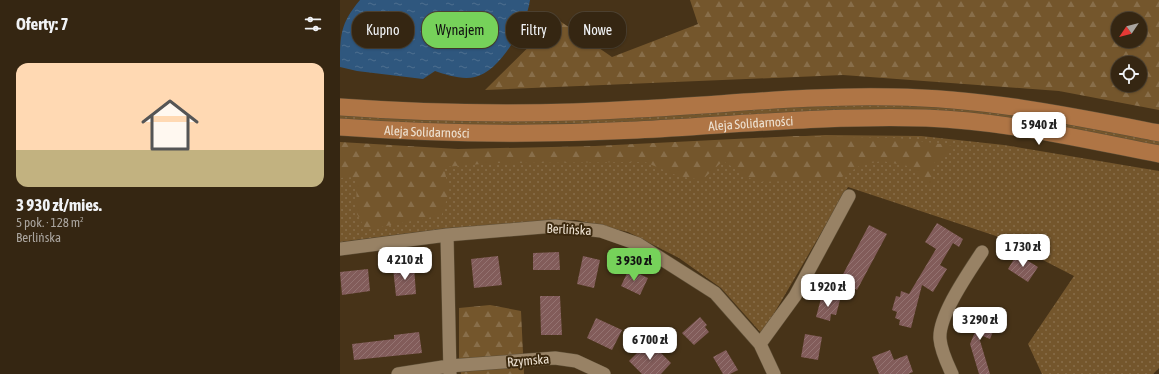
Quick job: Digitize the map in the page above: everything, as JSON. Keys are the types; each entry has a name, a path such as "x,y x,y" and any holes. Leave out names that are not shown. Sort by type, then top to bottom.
{"main road":[{"name":"Aleja Solidarności","path":"340,107 424,111 554,112 634,110 831,98 894,97 999,104 1159,133"},
{"name":"Aleja Solidarności","path":"340,127 424,132 555,132 636,130 826,118 894,117 948,120 1014,127 1159,154"}],"street":[{"path":"760,344 794,296 848,196"},
{"name":"Berlińska","path":"340,249 447,235 554,226 601,231 638,244 715,293 760,344 774,374"},
{"path":"447,235 450,370"},
{"path":"952,374 946,360 940,338 944,317 960,287 982,252"},
{"name":"Rzymska","path":"398,374 450,370 555,358 576,361 604,374"}],"green space":[{"path":"690,0 1159,0 1159,110 1059,91 843,75 485,90 528,48 561,48 561,22 569,27 569,48 599,48 612,57 698,24"},
{"path":"877,103 992,110 1159,140 1159,147 1042,125 636,123 486,126 340,120 340,114"},
{"path":"825,135 921,136 1004,145 1159,171 1159,368 1153,374 1042,374 1028,344 1074,276 996,236 848,187 762,334 721,288 679,258 628,232 576,220 449,228 340,242 340,157 634,145"},
{"path":"796,136 898,138 955,146 933,164 931,185 908,166 882,161 861,165 837,180 756,182 723,161 702,180 678,176 645,162 494,163 444,167 449,192 442,215 366,230 357,214 356,177 340,178 340,142 458,149 595,146"},
{"path":"490,305 521,311 524,374 461,374 459,360 459,308"}],"water":[{"path":"360,0 530,0 527,12 506,12 506,48 510,48 503,57 484,73 470,78 435,71 423,79 357,71 340,67 342,30 353,8"}],"building":[{"path":"937,223 963,239 959,247 953,243 940,265 947,269 933,292 922,285 911,328 899,325 900,320 895,318 897,312 892,310 896,296 900,297 901,291 909,294 936,249 925,242"},
{"path":"869,225 887,234 857,290 840,280"},
{"path":"559,252 560,270 533,270 533,253"},
{"path":"1017,254 1038,267 1028,282 1008,269"},
{"path":"498,256 502,285 474,288 471,259"},
{"path":"583,256 600,260 594,288 577,284"},
{"path":"414,266 416,294 396,296 393,268"},
{"path":"368,269 370,291 342,295 340,272"},
{"path":"629,269 648,278 640,295 621,286"},
{"path":"822,295 840,300 836,315 831,314 830,321 816,317"},
{"path":"540,296 560,296 562,335 541,335"},
{"path":"974,314 996,324 990,339 978,334 990,374 979,374 970,344 975,332 967,329"},
{"path":"700,317 707,325 705,327 709,332 694,345 682,333"},
{"path":"596,318 622,330 612,350 587,338"},
{"path":"419,332 422,353 354,360 352,344 394,339 394,335"},
{"path":"805,334 822,337 818,360 801,357"},
{"path":"649,341 671,363 661,374 642,374 629,361"},
{"path":"726,350 738,370 730,374 723,374 713,357"},
{"path":"890,350 894,360 907,355 913,372 908,374 879,374 872,357"}]}
